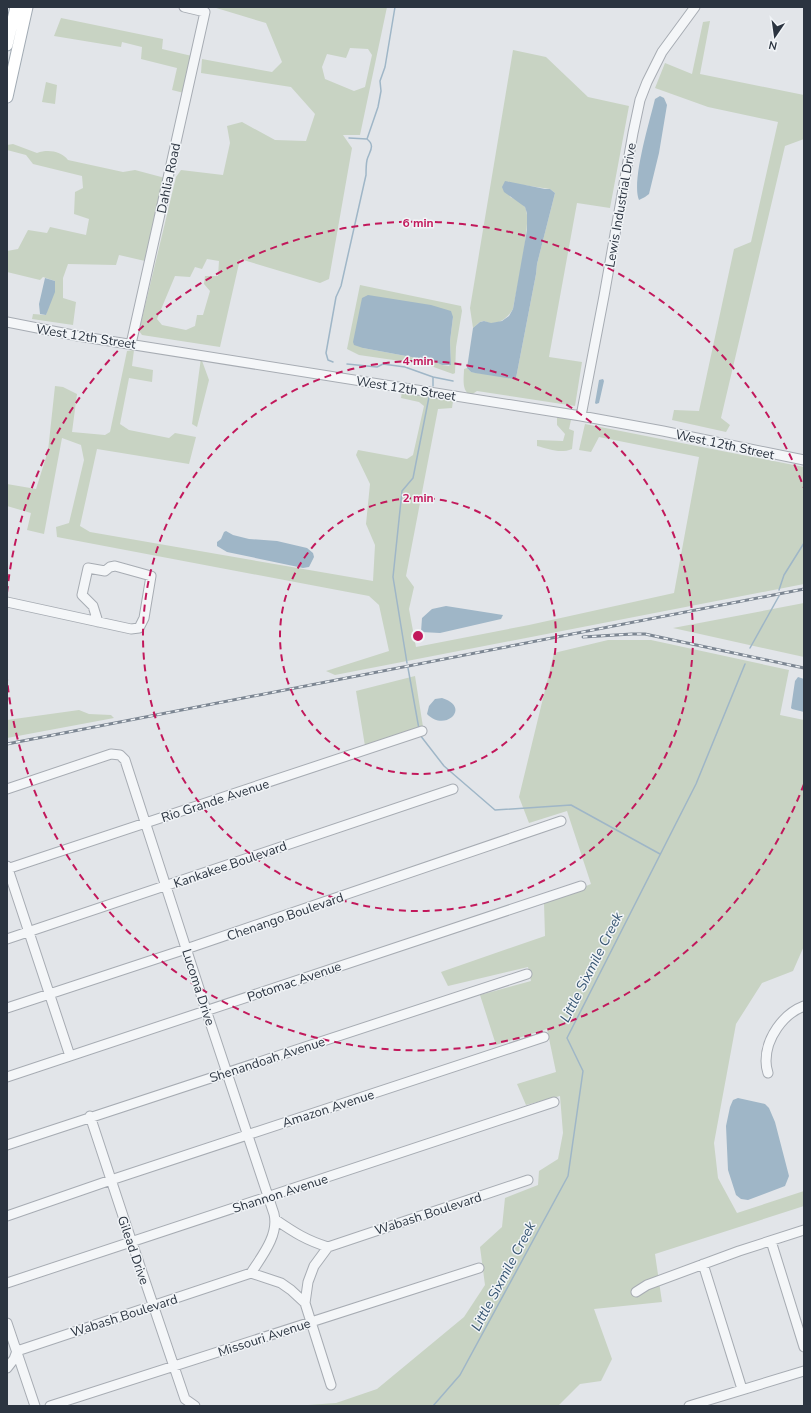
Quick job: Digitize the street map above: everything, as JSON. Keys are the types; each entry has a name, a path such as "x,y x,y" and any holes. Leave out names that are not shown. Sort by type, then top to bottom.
{"main road":[{"path":"7,45 8,33 16,7"},
{"path":"7,96 27,7"}],"street":[{"name":"Dahlia Road","path":"131,344 205,12 184,7"},
{"name":"Lewis Industrial Drive","path":"581,416 640,100 662,52 695,7"},
{"path":"8,33 21,36"},
{"name":"West 12th Street","path":"7,322 131,344 581,416 804,460"},
{"path":"7,602 98,622 131,629 139,628 144,618 151,576 115,566 110,567 105,571 88,568 82,595 93,606 98,622"},
{"name":"Rio Grande Avenue","path":"7,868 422,731"},
{"name":"Lucoma Drive","path":"7,789 111,754 120,755 125,760 146,823 146,829 276,1220"},
{"name":"Kankakee Boulevard","path":"7,939 453,789"},
{"name":"Chenango Boulevard","path":"7,1008 561,822"},
{"path":"7,868 70,1056"},
{"name":"Potomac Avenue","path":"7,1077 581,886"},
{"name":"Shenandoah Avenue","path":"7,1144 527,974"},
{"path":"768,1073 766,1063 767,1051 777,1028 788,1014 797,1008 804,1006"},
{"name":"Amazon Avenue","path":"7,1216 110,1175 248,1135 544,1037"},
{"name":"Shannon Avenue","path":"7,1283 554,1102"},
{"path":"90,1116 110,1175"},
{"name":"Gilead Drive","path":"110,1175 183,1402"},
{"name":"Wabash Boulevard","path":"328,1247 528,1180"},
{"path":"305,1303 281,1283 251,1272 270,1241 276,1220 309,1241 328,1247 314,1266 308,1282 305,1303 331,1385"},
{"path":"636,1292 647,1285 703,1264 804,1230"},
{"path":"771,1241 804,1347"},
{"path":"703,1264 742,1389"},
{"name":"Missouri Avenue","path":"50,1406 479,1268"},
{"name":"Wabash Boulevard","path":"17,1351 251,1272"},
{"path":"7,1323 35,1406"},
{"path":"7,1368 14,1359 17,1351"},
{"path":"689,1406 804,1371"},
{"path":"183,1402 195,1406"}],"green space":[{"path":"213,7 387,7 360,135 343,135 352,148 329,279 320,283 240,259 220,347 142,335 139,331 176,177 181,170 223,175 230,143 227,126 242,122 275,140 306,141 315,114 291,87 201,73 202,59 272,72 282,62 266,23","holes":["350,48 368,49 372,55 365,87 354,91 325,79 322,67 327,54 346,58","207,259 219,261 218,276 205,276 204,284 210,291 203,315 197,315 195,326 186,330 162,325 157,319 175,276 190,277 195,267 202,269"]},
{"path":"61,18 163,39 162,49 192,56 184,93 172,90 177,68 141,59 142,47 122,42 121,47 54,36"},
{"path":"710,21 700,74 804,95 804,139 785,146 721,418 730,425 726,432 672,420 674,410 699,411 734,249 751,242 778,122 708,107 655,88 665,63 692,74 703,22"},
{"path":"513,50 546,57 588,97 629,106 610,208 577,203 549,357 582,362 575,406 477,391 471,395 464,387 464,369 467,368 471,372 516,378 537,264 555,193 550,189 509,183 508,181 510,197 525,207 527,214 526,240 513,309 509,315 501,321 489,323 482,321 473,328 470,308"},
{"path":"46,82 57,85 55,104 42,102"},
{"path":"13,144 37,153 50,151 58,153 68,160 123,172 135,170 165,178 145,261 119,255 116,265 68,264 63,278 63,298 76,302 73,325 32,319 33,314 46,315 55,281 43,277 40,280 7,272 7,251 18,249 28,230 47,233 50,227 86,235 89,219 74,214 75,192 83,188 82,176 33,164 26,155 7,150 7,145"},
{"path":"360,285 461,306 462,311 456,347 455,373 453,374 428,365 359,355 347,349","holes":["453,317 450,341 451,363 449,366 433,361 363,348"]},
{"path":"134,350 132,366 153,370 152,382 129,378 120,424 129,430 169,438 175,433 196,437 189,464 97,449 80,526 90,532 373,581 375,545 366,524 370,484 356,455 358,450 407,459 413,455 424,406 419,402 401,398 402,391 453,401 452,408 438,409 406,576 414,587 409,609 416,647 529,625 674,593 699,457 599,437 591,452 579,450 585,424 804,467 804,584 335,675 326,671 389,651 379,605 369,596 57,537 56,527 69,523 84,460 81,445 62,438 44,534 27,530 31,513 7,506 7,484 36,489 48,451 55,386 63,387 77,394 72,432 105,435 110,432 127,351"},
{"path":"201,358 209,380 197,427 192,424"},
{"path":"557,416 571,420 569,429 574,431 572,449 559,451 537,446 537,440 563,441 565,434 557,425"},
{"path":"804,603 804,657 673,628"},
{"path":"608,640 651,640 789,670 780,715 804,720 804,946 793,971 762,983 736,1024 714,1143 718,1178 737,1213 804,1191 804,1206 655,1254 662,1302 594,1309 612,1359 601,1381 580,1384 558,1406 294,1406 336,1403 377,1389 464,1317 485,1285 480,1247 502,1227 505,1198 538,1185 539,1171 558,1159 563,1133 560,1096 526,1105 517,1084 556,1072 547,1029 496,1045 480,995 531,981 528,967 448,986 441,972 545,936 544,903 591,884 567,811 529,823 519,797 554,653"},
{"path":"415,676 423,727 365,746 356,691"},
{"path":"79,710 89,714 111,715 114,718 7,738 7,720"}],"water":[{"path":"660,96 664,98 667,105 659,153 649,194 639,200 637,180 642,151 655,99"},
{"path":"505,181 550,189 555,193 537,264 516,378 514,379 475,373 471,372 467,368 473,328 480,322 484,321 491,323 502,321 509,316 513,309 527,230 527,213 525,207 504,192 502,187"},
{"path":"45,278 55,281 55,292 46,315 40,314 39,304"},
{"path":"368,295 431,305 451,311 453,317 450,341 451,365 442,365 433,361 354,345 353,342 362,298"},
{"path":"603,379 604,381 599,403 596,404 599,380"},
{"path":"226,531 233,535 249,539 277,541 307,548 313,553 314,557 309,567 303,568 227,552 217,546 217,542"},
{"path":"446,606 503,615 501,619 440,633 421,632 422,618 432,609"},
{"path":"798,677 804,679 804,712 791,708 795,681"},
{"path":"442,698 451,702 455,707 455,712 448,720 441,721 434,719 427,714 429,706 435,699"},
{"path":"738,1098 765,1104 769,1108 775,1122 789,1176 785,1186 748,1200 741,1199 736,1195 728,1170 726,1126 733,1100"}],"waterway":[{"path":"333,362 328,360 326,353 336,297 341,286 366,175 367,160 371,149 371,144 367,139 378,107 381,91 380,81 385,67 395,7"},
{"path":"349,138 367,139"},
{"path":"347,364 377,367 383,364 405,367 433,377 433,386"},
{"path":"433,377 453,381"},
{"path":"407,663 393,577 402,491 413,478 429,397"},
{"path":"779,590 784,575 804,543"},
{"path":"750,648 779,596"},
{"name":"Little Sixmile Creek","path":"433,1406 460,1375 568,1176 583,1071 567,1038 696,784 745,664"},
{"path":"408,668 419,729"},
{"path":"420,735 444,766 495,810 571,805 660,854"}],"railway":[{"path":"7,744 804,589"},
{"path":"583,637 645,634 804,668"}]}
